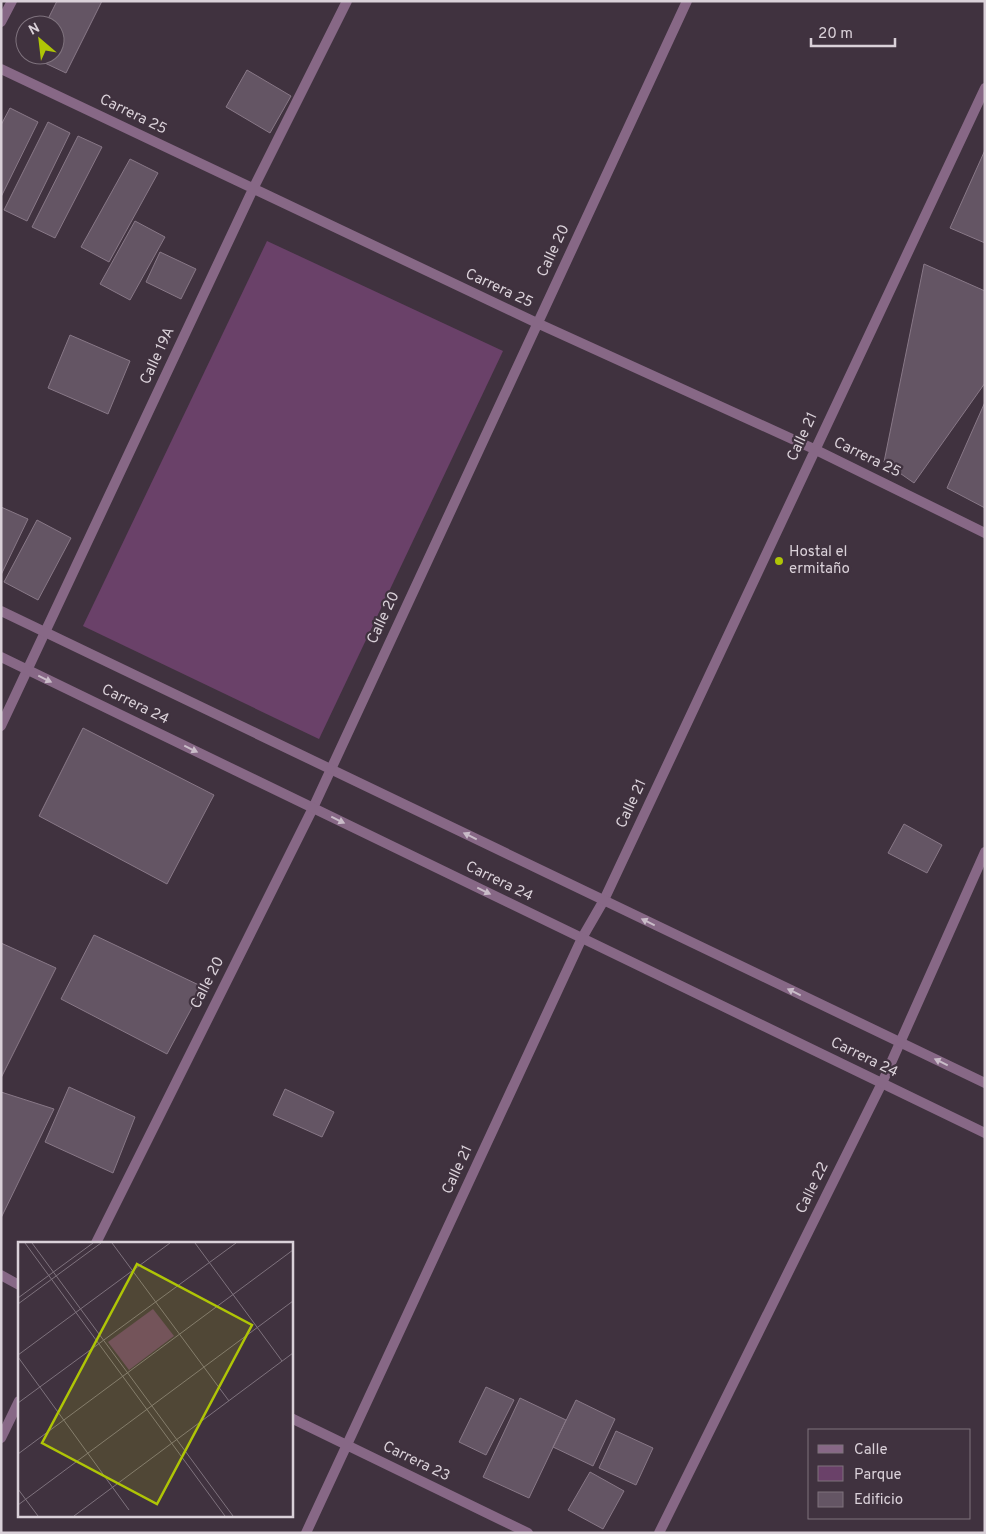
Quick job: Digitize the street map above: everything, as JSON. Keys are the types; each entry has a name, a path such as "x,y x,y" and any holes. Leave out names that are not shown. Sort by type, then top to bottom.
{"street":[{"path":"1,22 12,1"},
{"name":"Calle 19A","path":"1,726 253,189 347,1"},
{"name":"Calle 20","path":"96,1242 312,808 687,1"},
{"name":"Carrera 25","path":"1,69 537,324 814,449 985,532"},
{"name":"Calle 21","path":"306,1533 582,938 604,900 985,88"},
{"name":"Carrera 24","path":"1,611 985,1083"},
{"name":"Carrera 24","path":"1,657 985,1133"},
{"name":"Calle 22","path":"659,1533 882,1083 985,852"},
{"path":"1,1276 18,1284"},
{"path":"1,1438 18,1403"},
{"name":"Carrera 23","path":"292,1418 528,1533"}],"green space":[{"path":"267,241 503,351 319,739 83,626"}],"building":[{"path":"57,1 102,1 66,73 49,65 65,65 65,15 50,15"},
{"path":"247,70 291,96 270,133 226,107"},
{"path":"10,108 38,122 1,197 1,125"},
{"path":"48,122 70,133 27,221 4,210"},
{"path":"78,136 102,147 55,238 32,227"},
{"path":"985,150 985,243 950,228"},
{"path":"130,159 158,173 109,262 81,247"},
{"path":"135,221 165,237 130,300 100,284"},
{"path":"160,252 196,269 181,299 146,282"},
{"path":"924,264 985,291 985,383 914,483 884,462"},
{"path":"70,335 130,361 108,414 48,388"},
{"path":"985,402 985,508 947,488"},
{"path":"1,507 28,519 1,575"},
{"path":"37,520 71,538 38,600 4,582"},
{"path":"83,728 214,795 167,884 39,816"},
{"path":"904,824 942,845 927,873 888,853"},
{"path":"94,935 203,987 167,1054 61,999"},
{"path":"1,943 56,968 1,1078"},
{"path":"69,1087 135,1117 113,1173 45,1142"},
{"path":"285,1089 334,1112 322,1137 273,1115"},
{"path":"1,1092 54,1109 1,1218"},
{"path":"486,1387 514,1400 486,1455 459,1442"},
{"path":"520,1398 566,1420 529,1498 483,1477"},
{"path":"576,1400 615,1419 593,1466 553,1447"},
{"path":"616,1431 653,1448 636,1485 599,1468"},
{"path":"590,1472 624,1491 603,1529 568,1510"}],"place":[{"name":"Hostal el ermitaño","path":"779,561"}]}
